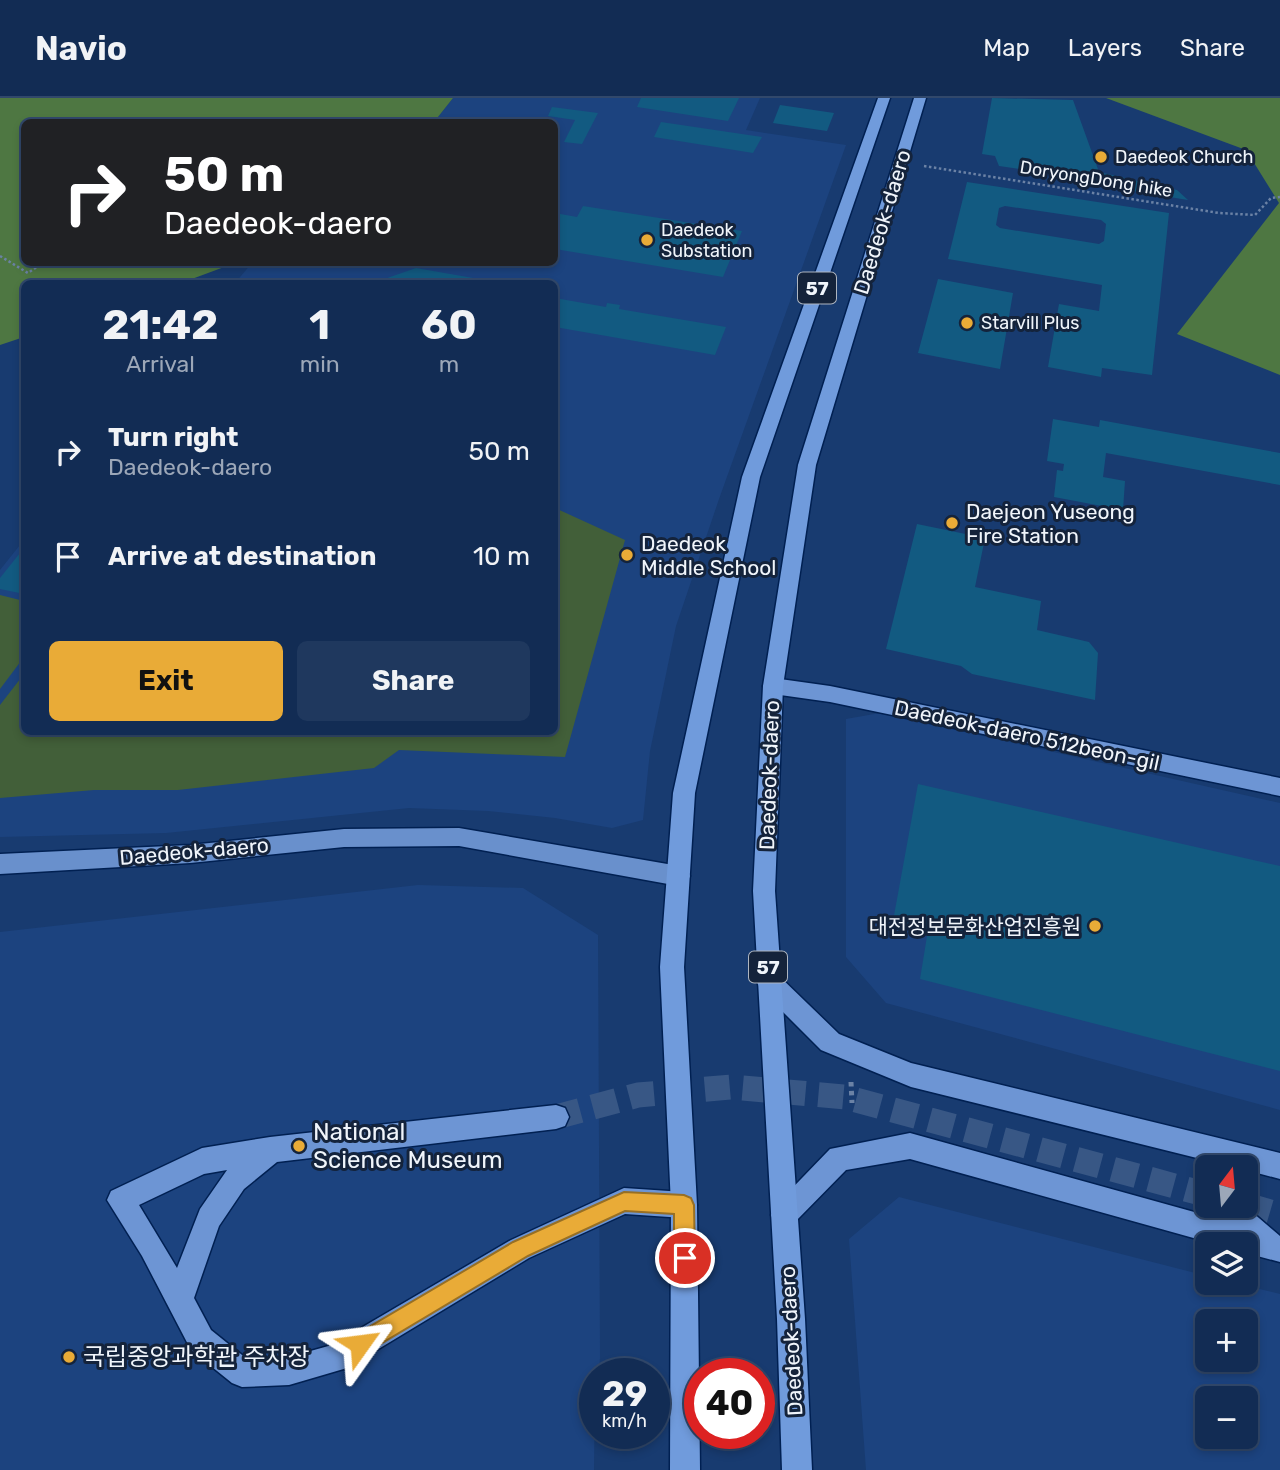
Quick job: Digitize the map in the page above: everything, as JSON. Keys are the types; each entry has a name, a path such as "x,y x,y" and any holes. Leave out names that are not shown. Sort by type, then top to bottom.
{"main road":[{"name":"Daedeok-daero","path":"685,1470 684,1205 672,967 684,793 751,477 884,98"},
{"name":"Daedeok-daero","path":"797,1470 764,891 773,686 807,466 920,98"}],"street":[{"name":"Daedeok-daero 512beon-gil","path":"773,686 830,694 1280,787"},
{"path":"769,982 830,1042 911,1075 1260,1165"},
{"path":"556,1117 270,1150 202,1161 120,1200 180,1298 201,1340 242,1373 289,1371 337,1358 520,1249 624,1202 684,1205"},
{"path":"784,1214 839,1158 910,1146 1279,1249"},
{"path":"180,1298 209,1218 235,1180 270,1150"},
{"path":"1238,1218 1279,1249"}],"lane":[{"name":"Daedeok-daero","path":"0,864 190,854 344,838 459,837 679,876"}],"path":[{"name":"DoryongDong hike","path":"901,162 1219,213 1255,215 1270,198 1280,197"},
{"path":"0,256 28,273 38,266"},
{"path":"851,1072 852,1103"}],"shaded area":[{"name":"Daedeok Middle School","path":"453,98 760,98 746,130 846,145 676,626 650,751 643,820 612,828 555,818 488,811 409,808 166,833 0,837 0,570 21,544 21,735 558,735 558,280 238,280 249,266 558,266 558,119 436,119"},
{"path":"880,713 1280,803 1280,1110 886,1003 846,957 846,719"},
{"name":"National Science Museum","path":"418,885 523,888 598,935 600,1357 579,1358 579,1449 594,1449 594,1470 0,1470 0,932"},
{"path":"899,1197 1195,1273 1195,1295 1258,1295 1258,1289 1280,1294 1280,1470 866,1470 849,1239"}],"green space":[{"path":"0,98 453,98 436,119 21,119 21,266 227,266 189,280 21,280 21,338 0,345"},
{"path":"1106,98 1280,98 1280,375 1177,334 1279,203 1246,150"},
{"path":"558,509 625,540 565,757 399,750 374,768 178,790 94,790 0,798 0,705 21,678 21,735 558,735"},
{"path":"0,595 21,600 21,661 0,689"}],"building":[{"path":"641,98 739,98 728,121 637,107"},
{"path":"992,98 1073,100 1099,172 1177,190 1188,200 1089,184 1090,179 999,166 995,156 982,154"},
{"path":"780,105 834,113 827,131 773,123"},
{"path":"552,107 598,113 582,144 564,142 575,120 548,116"},
{"path":"661,122 762,137 753,153 654,137"},
{"path":"967,182 1169,213 1152,375 1102,368 1101,377 1048,367 1059,304 1099,311 1102,285 948,259","holes":["1005,206 1101,220 1106,224 1104,241 1099,244 1000,228 996,225 999,208"]},
{"name":"Daedeok Substation","path":"583,206 742,231 723,277 558,250 558,214 577,217"},
{"path":"416,268 485,280 382,280"},
{"name":"Starvill Plus","path":"938,279 1013,293 1000,369 918,353"},
{"path":"558,299 606,307 607,303 620,305 619,309 726,327 715,355 558,328"},
{"path":"1053,419 1099,427 1100,420 1280,453 1280,485 1106,453 1103,477 1125,481 1123,510 1054,497 1057,470 1063,471 1064,464 1047,461"},
{"path":"917,524 985,538 975,587 1041,601 1037,630 1089,642 1098,653 1095,700 972,674 961,666 886,649"},
{"path":"21,552 21,593 0,589 0,578"},
{"name":"대전정보문화산업진흥원","path":"918,784 1280,866 1280,1071 920,979 928,930 893,921"}],"tunnel":[{"path":"556,1117 638,1095 731,1087 845,1097 1195,1191"},
{"path":"1258,1209 1280,1215"}],"place":[{"name":"Daedeok Church","path":"1101,157"},
{"name":"Daedeok Substation","path":"647,240"},
{"name":"Starvill Plus","path":"967,323"},
{"name":"Daejeon Yuseong Fire Station","path":"952,523"},
{"name":"Daedeok Middle School","path":"627,555"},
{"name":"대전정보문화산업진흥원","path":"1095,926"},
{"name":"National Science Museum","path":"299,1146"},
{"name":"국립중앙과학관 주차장","path":"69,1357"}],"route":[{"path":"360,1344 520,1249 624,1202 684,1205 685,1258"}]}
